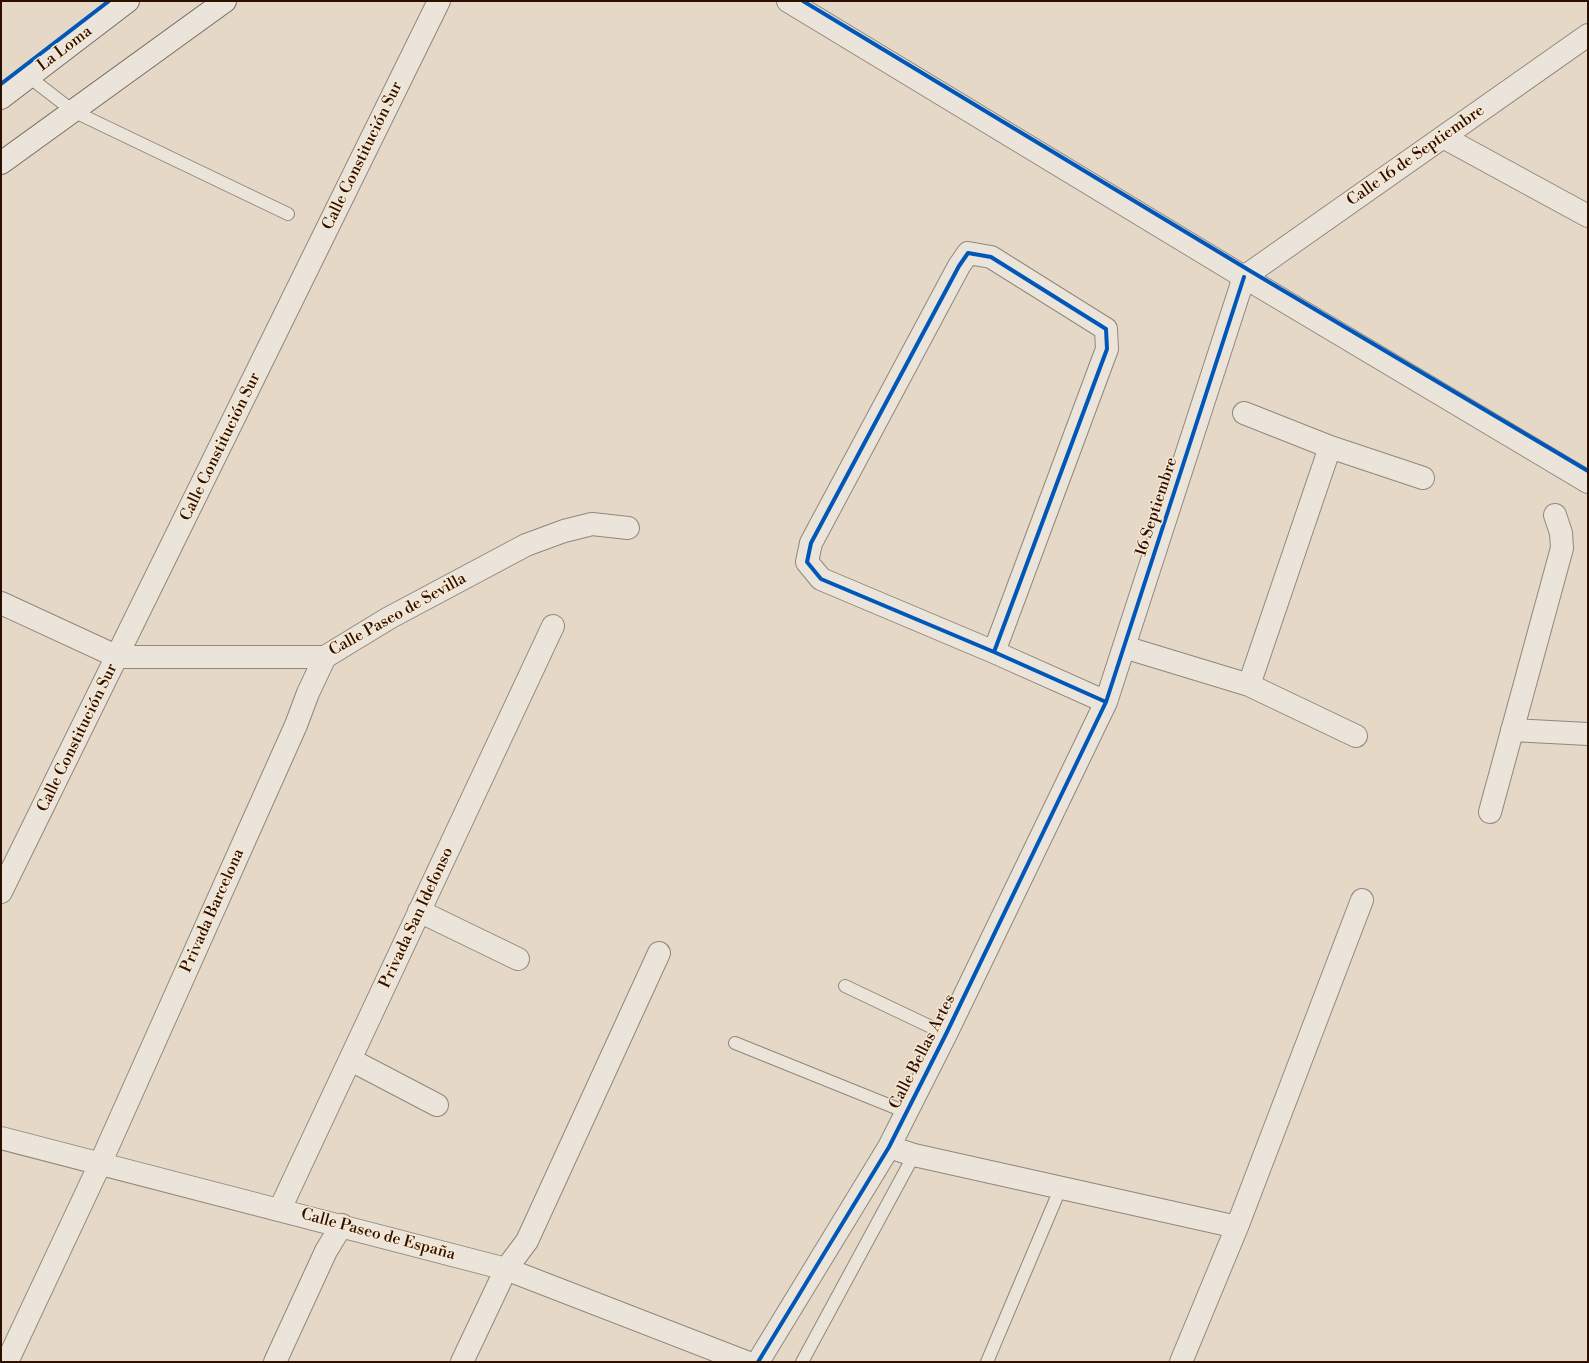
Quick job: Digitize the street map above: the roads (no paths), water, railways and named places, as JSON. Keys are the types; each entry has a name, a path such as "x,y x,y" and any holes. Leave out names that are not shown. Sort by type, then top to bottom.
{"street":[{"name":"La Loma","path":"1,98 128,1"},
{"path":"1,163 226,1"},
{"name":"Calle Constitución Sur","path":"1,892 118,657 439,1"},
{"path":"788,1 1244,277 1588,482"},
{"name":"Calle 16 de Septiembre","path":"1244,277 1588,35"},
{"path":"1443,137 1588,216"},
{"path":"994,652 1107,349 1106,329 991,257 968,253 959,266 811,543 807,562 821,580 994,652 1106,702"},
{"name":"16 Septiembre","path":"1088,741 1106,702 1244,277"},
{"path":"1244,414 1330,447 1423,478"},
{"path":"1249,685 1330,447"},
{"path":"1490,812 1562,548 1561,533 1555,515"},
{"name":"Calle Paseo de Sevilla","path":"1,602 118,657 325,657 389,618 526,545 564,531 592,524 628,528"},
{"name":"Privada San Idefonso","path":"280,1209 553,626"},
{"path":"1124,647 1249,685 1356,736"},
{"name":"Privada Barcelona","path":"7,1362 100,1164 325,657"},
{"path":"1512,730 1588,734"},
{"name":"Calle Bellas Artes","path":"758,1362 889,1146 946,1034 1088,741"},
{"path":"1181,1362 1237,1227 1362,900"},
{"path":"419,912 518,959"},
{"path":"462,1362 506,1268 527,1241 659,953"},
{"path":"351,1060 437,1105"},
{"name":"Calle Paseo de España","path":"1,1138 506,1268 746,1362"},
{"path":"889,1146 914,1155 1237,1227"},
{"path":"275,1362 326,1251 342,1226"}],"lane":[{"path":"29,77 73,111 288,214"},
{"path":"845,986 946,1034"},
{"path":"735,1043 906,1112"},
{"path":"802,1362 914,1155"},
{"path":"987,1362 1062,1187"}]}
